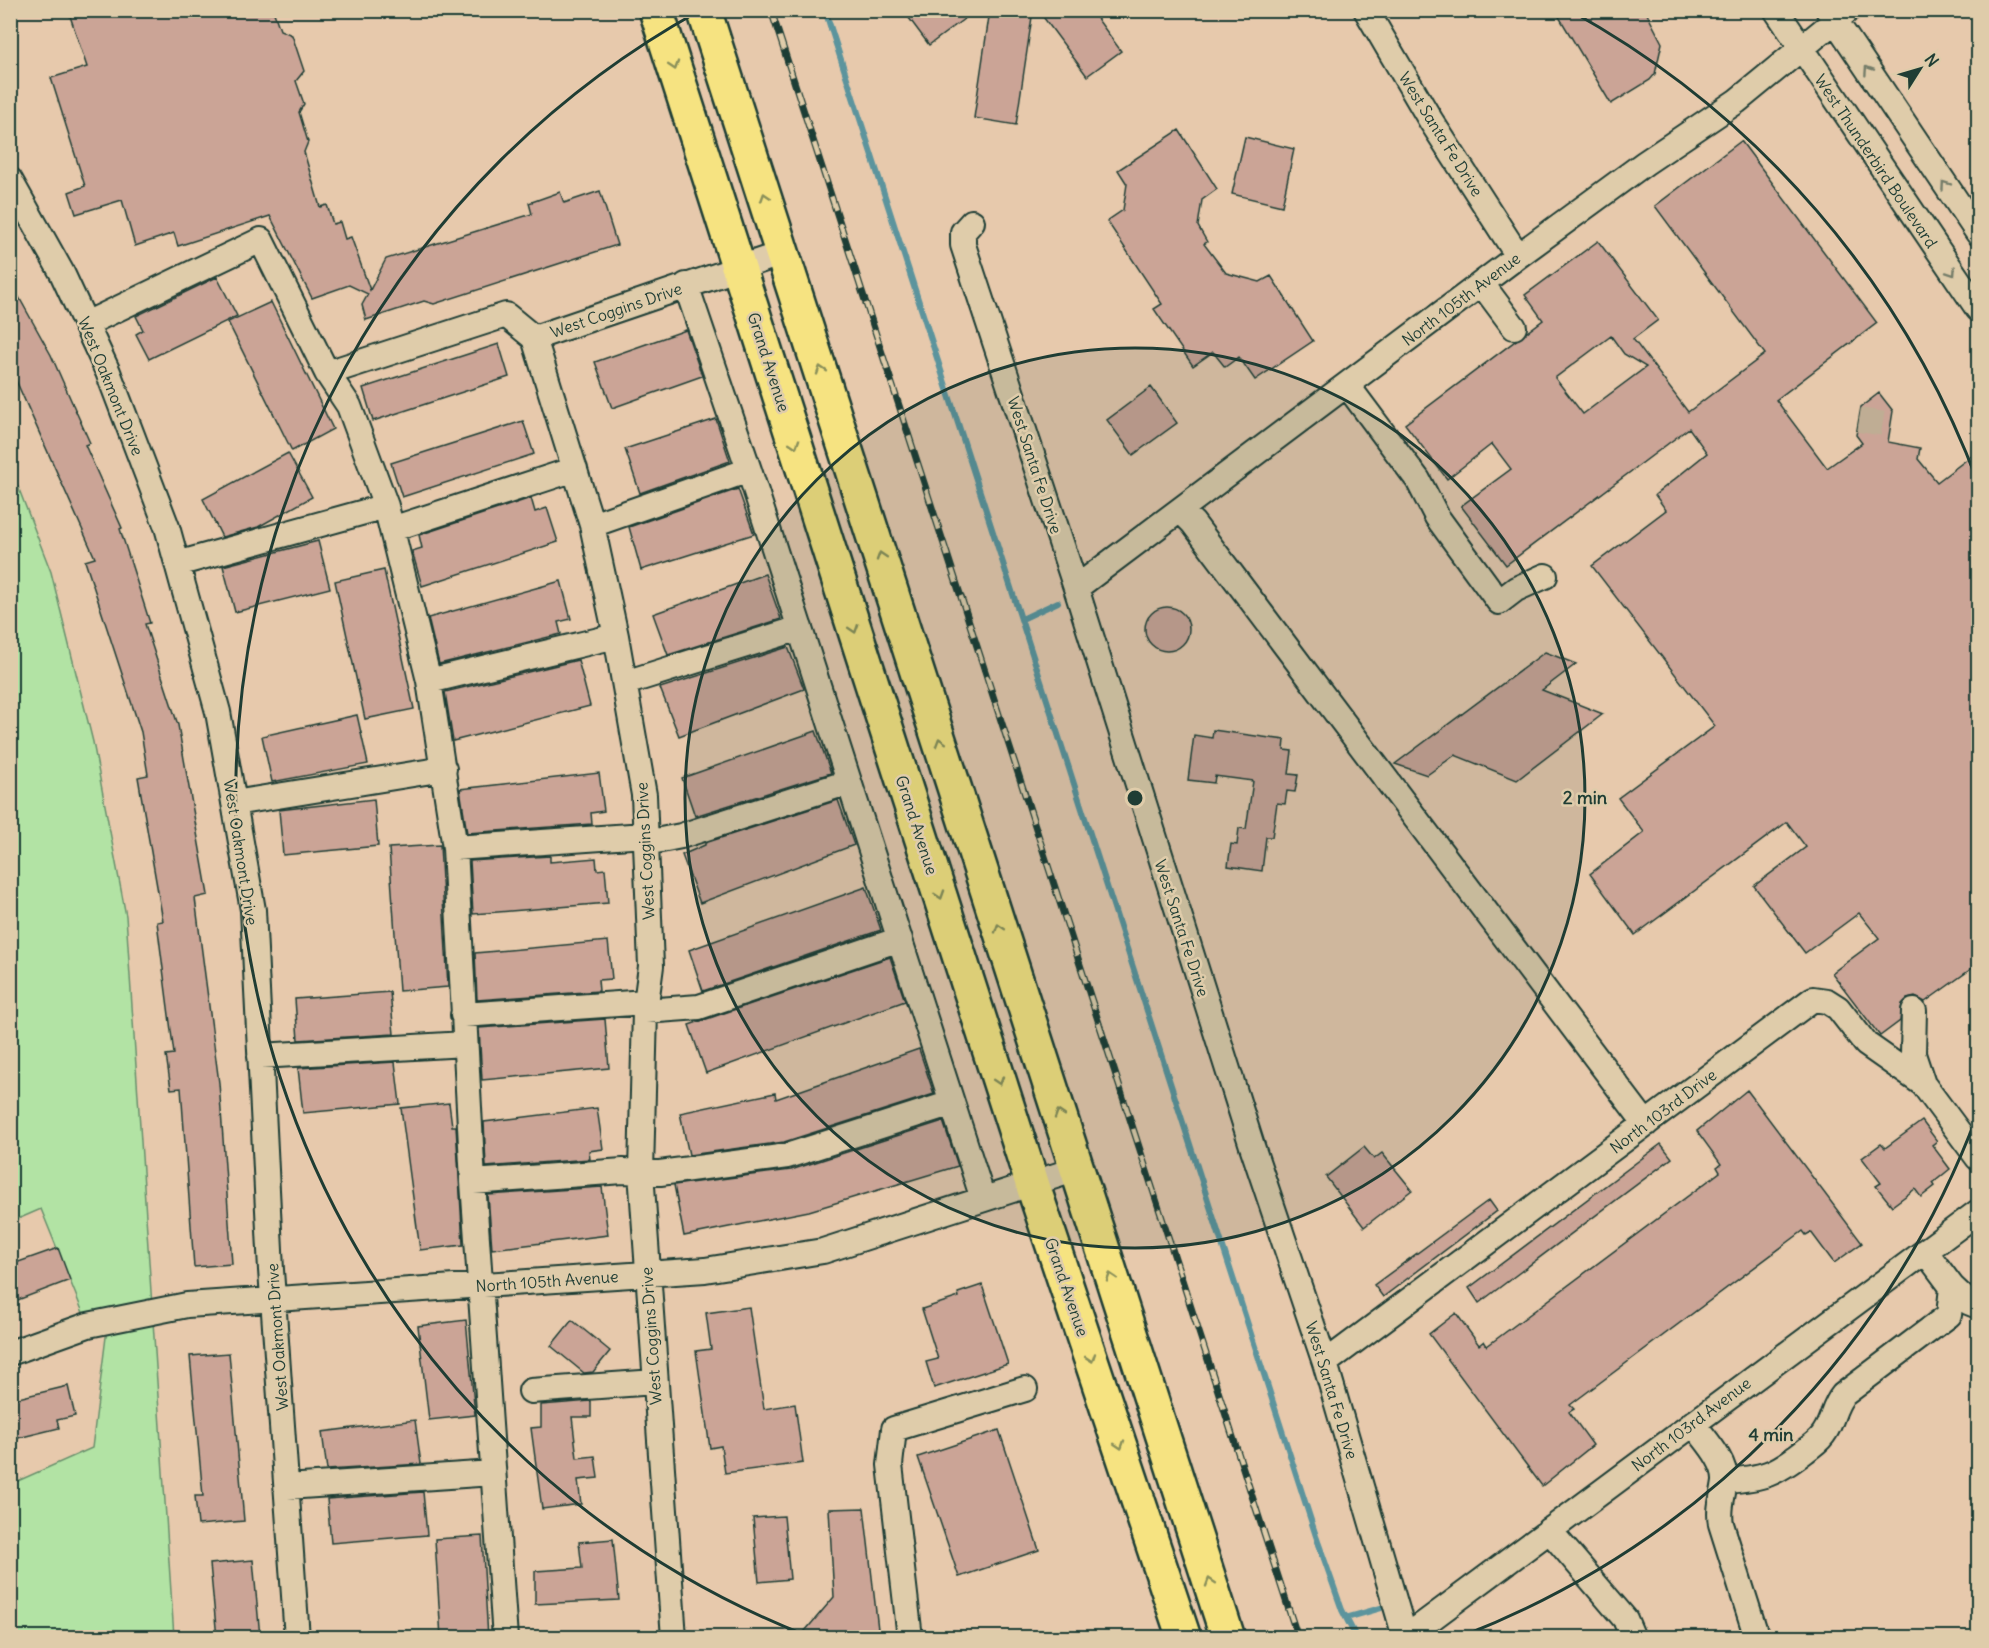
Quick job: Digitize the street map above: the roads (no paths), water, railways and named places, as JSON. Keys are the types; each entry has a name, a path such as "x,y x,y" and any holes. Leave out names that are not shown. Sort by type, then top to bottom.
{"highway":[{"name":"Grand Avenue","path":"656,10 1032,1183 1184,1638"},
{"path":"704,10 1228,1638"}],"street":[{"name":"West Santa Fe Drive","path":"1366,10 1431,121 1518,256"},
{"name":"West Thunderbird Boulevard","path":"1776,10 1978,309"},
{"name":"North 105th Avenue","path":"1076,588 1518,256 1645,163 1737,101 1801,50 1837,14"},
{"path":"1837,14 1978,232"},
{"name":"West Oakmont Drive","path":"10,180 29,209 108,372 167,527 218,712 253,910 273,1298 297,1638"},
{"name":"West Santa Fe Drive","path":"972,222 963,232 963,245 1076,588 1251,1146 1325,1363 1405,1637"},
{"path":"86,324 261,240 327,373 349,406 389,517 429,681 455,848 473,1182 505,1638"},
{"name":"West Coggins Drive","path":"674,1638 646,1275 641,1172 645,1007 651,966 644,795 616,636 592,525 534,338 783,253"},
{"path":"1482,284 1514,327"},
{"path":"686,285 749,470 983,1199"},
{"path":"327,373 506,315 534,338"},
{"path":"1347,385 1418,480 1437,517 1499,602 1516,589 1545,576"},
{"path":"177,564 389,517 575,469"},
{"path":"592,525 749,470"},
{"path":"1180,510 1193,523 1646,1124"},
{"path":"624,683 800,628"},
{"path":"429,681 616,636"},
{"path":"234,803 444,769"},
{"path":"455,848 681,836 849,782"},
{"path":"463,1015 645,1007 699,1007 900,939"},
{"name":"North 103rd Drive","path":"1325,1363 1814,999 1827,1001 1838,1008 1866,1044 1923,1084 1978,1158"},
{"path":"1914,1011 1913,1054 1923,1084"},
{"path":"260,1056 465,1044"},
{"path":"473,1182 623,1171 660,1173 787,1156 952,1103"},
{"name":"North 105th Avenue","path":"10,1353 88,1325 188,1305 646,1275 745,1266 823,1251 1077,1169"},
{"name":"North 103rd Avenue","path":"1405,1637 1978,1212"},
{"path":"1925,1251 1952,1287 1968,1302 1978,1306"},
{"path":"1725,1481 1755,1479 1777,1472 1820,1440 1827,1430 1835,1405 1843,1395 1949,1315 1952,1287"},
{"path":"531,1391 655,1382"},
{"path":"910,1638 890,1465 894,1429 1025,1389"},
{"path":"1693,1423 1720,1461 1725,1481 1719,1511 1721,1524 1757,1638"},
{"path":"287,1487 493,1473"},
{"path":"1549,1530 1626,1619 1634,1638"}],"waterway":[{"path":"825,10 1316,1536 1342,1610 1355,1635"},
{"path":"1022,619 1058,602"},
{"path":"1346,1618 1381,1608"}],"tunnel":[{"path":"1859,420 1891,425"}],"railway":[{"path":"771,10 1298,1638"}]}
